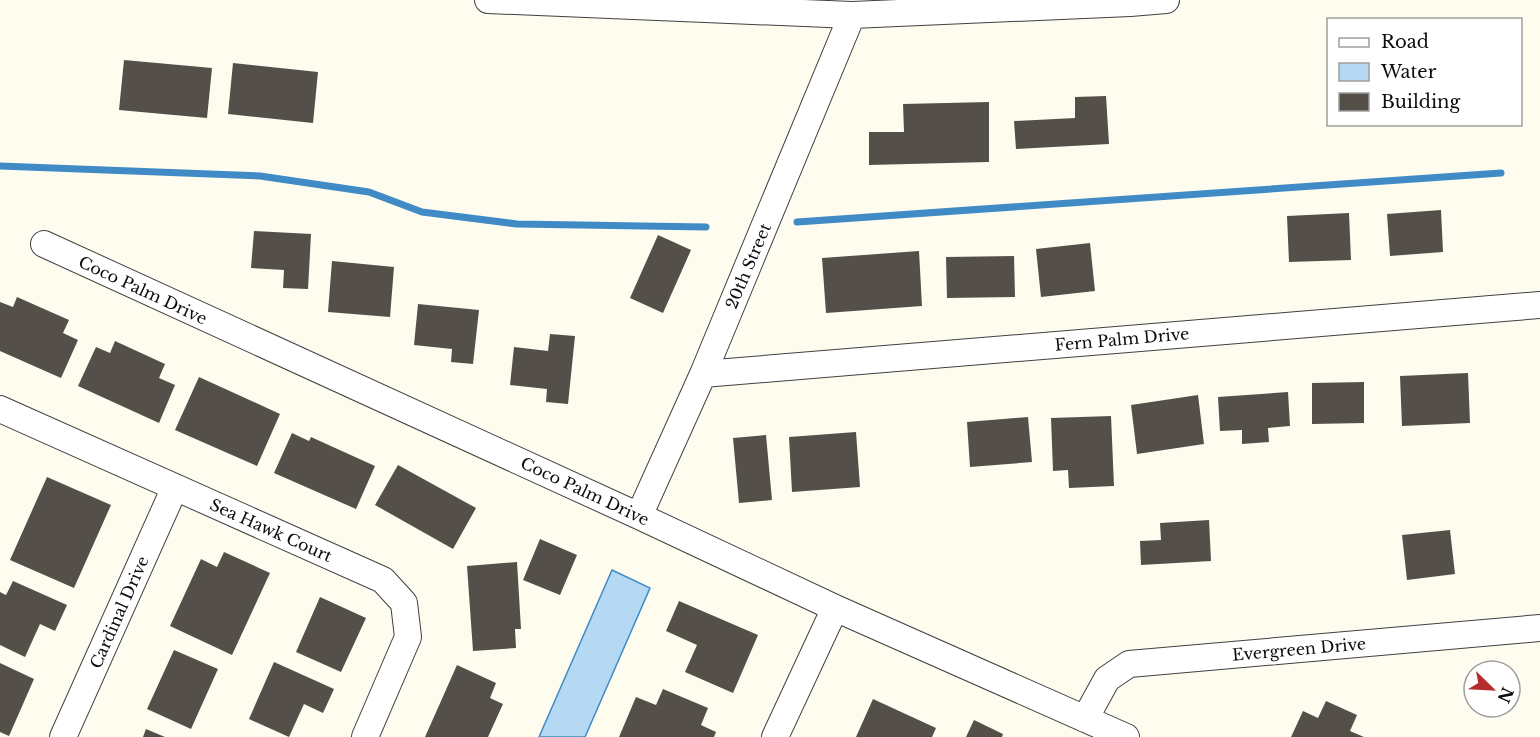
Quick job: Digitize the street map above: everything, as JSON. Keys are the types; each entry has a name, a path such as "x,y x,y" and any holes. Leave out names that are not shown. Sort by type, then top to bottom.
{"street":[{"path":"488,0 852,15 1166,0"},
{"name":"20th Street","path":"639,516 704,374 852,15"},
{"name":"Coco Palm Drive","path":"44,244 835,608 1126,737"},
{"name":"Fern Palm Drive","path":"704,374 1540,305"},
{"name":"Sea Hawk Court","path":"0,409 383,579 404,603 408,636 365,737"},
{"name":"Cardinal Drive","path":"63,737 175,487"},
{"path":"775,737 835,608"},
{"name":"Evergreen Drive","path":"1085,719 1107,679 1130,664 1540,628"}],"water":[{"path":"612,570 650,588 585,737 539,737"}],"building":[{"path":"124,60 212,68 207,118 119,110"},
{"path":"233,63 318,72 313,123 228,114"},
{"path":"1106,96 1109,144 1016,149 1014,121 1075,118 1075,97"},
{"path":"989,102 989,162 869,165 869,132 904,132 903,104"},
{"path":"1441,210 1443,252 1390,256 1387,214"},
{"path":"1349,213 1351,260 1289,262 1287,216"},
{"path":"254,231 311,234 308,289 283,288 284,270 251,268"},
{"path":"658,235 691,250 663,313 630,298"},
{"path":"1090,243 1095,291 1041,297 1036,249"},
{"path":"919,251 922,306 826,313 822,258"},
{"path":"1014,256 1015,297 947,298 946,257"},
{"path":"332,261 394,267 390,317 328,312"},
{"path":"17,297 69,320 63,333 78,340 61,378 0,351 0,302 13,307"},
{"path":"418,304 479,310 473,364 451,362 452,349 414,345"},
{"path":"550,334 575,336 568,404 546,402 547,389 510,385 514,347 548,351"},
{"path":"115,341 165,364 159,378 175,385 159,423 78,386 96,347 110,353"},
{"path":"1468,373 1470,423 1402,426 1400,376"},
{"path":"199,377 280,414 257,466 175,430"},
{"path":"1364,382 1364,423 1312,424 1312,383"},
{"path":"1288,392 1290,426 1268,428 1269,442 1242,444 1242,430 1220,431 1218,397"},
{"path":"1198,395 1204,444 1137,454 1131,405"},
{"path":"1111,416 1114,486 1069,488 1068,470 1053,471 1051,418"},
{"path":"1028,417 1032,462 970,467 967,422"},
{"path":"856,432 860,487 792,492 789,437"},
{"path":"292,433 309,441 311,437 375,466 356,509 274,473"},
{"path":"766,435 772,500 739,503 733,438"},
{"path":"398,465 476,508 453,549 375,505"},
{"path":"47,477 111,505 74,588 10,560"},
{"path":"1209,520 1211,561 1141,565 1140,541 1161,540 1160,523"},
{"path":"1450,530 1455,574 1407,580 1402,535"},
{"path":"540,539 577,555 560,595 523,580"},
{"path":"224,552 270,573 232,655 170,626 201,559 217,567"},
{"path":"517,562 521,629 515,629 516,648 473,651 467,566"},
{"path":"13,581 67,605 55,631 40,624 25,657 0,645 0,592 6,595"},
{"path":"320,597 366,618 341,672 296,652"},
{"path":"679,601 758,635 733,693 685,672 697,645 666,631"},
{"path":"174,650 218,669 191,729 147,709"},
{"path":"274,662 334,689 323,713 304,704 289,737 249,719"},
{"path":"0,663 34,679 9,736 0,732"},
{"path":"457,665 496,683 490,698 503,704 488,737 425,737"},
{"path":"663,689 708,708 701,725 716,732 714,737 619,737 636,697 656,705"},
{"path":"873,699 936,728 932,737 856,737"},
{"path":"1326,701 1357,715 1350,731 1364,737 1291,737 1303,711 1318,718"},
{"path":"974,720 1003,734 1002,737 966,737"},
{"path":"146,729 165,737 143,737"}],"waterway":[{"path":"0,166 260,176 369,192 422,212 517,224 706,227"},
{"path":"797,222 1501,173"}]}
